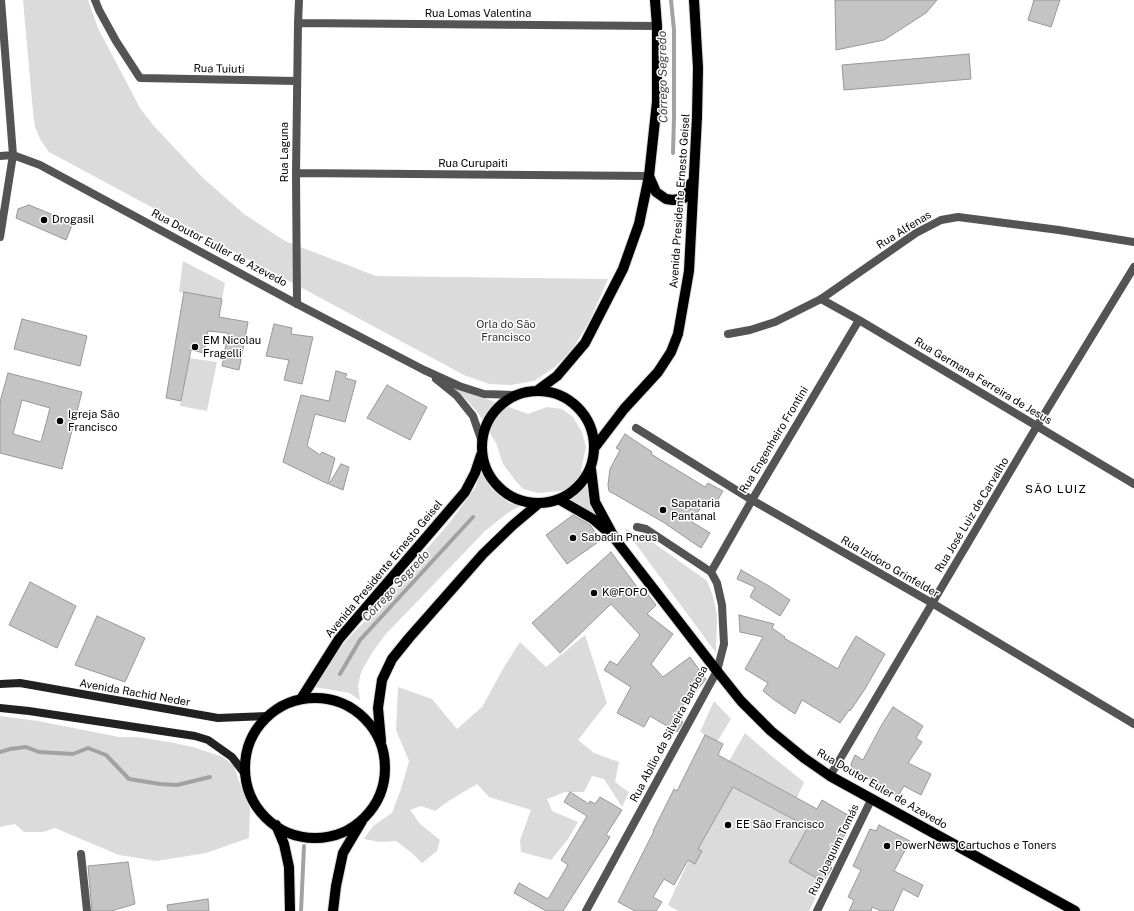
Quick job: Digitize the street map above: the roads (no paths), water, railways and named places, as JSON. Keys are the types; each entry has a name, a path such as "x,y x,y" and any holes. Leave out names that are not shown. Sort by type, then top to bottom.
{"main road":[{"path":"591,469 578,488 560,500 538,504 516,500 497,488 485,470 481,453 481,439 484,426 497,407 516,395 538,390 556,376 584,343 623,269 637,230 649,176 657,102 657,26 655,0"},
{"name":"Avenida Presidente Ernesto Geisel","path":"595,447 624,409 658,372 671,352 678,334 689,271 694,176 698,68 694,0"},
{"path":"649,176 656,192 666,199 673,200 684,198 687,195 694,176"},
{"path":"538,390 559,395 578,407 590,425 595,447 591,469 595,502 616,539"},
{"name":"Avenida Presidente Ernesto Geisel","path":"301,699 339,639 464,492 474,474 481,453"},
{"path":"560,500 593,519 616,539"},
{"path":"333,911 336,886 343,853 363,820 374,807 382,791 386,774 386,757 381,741 378,708 382,680 392,659 408,638 483,554 513,525 538,504"},
{"name":"Rua Doutor Euler de Azevedo","path":"616,539 741,701 771,731 804,758 830,776 1075,911"},
{"name":"Avenida Rachid Neder","path":"0,684 20,683 218,718 267,716"},
{"path":"363,820 340,834 314,838 288,833 265,818 251,798 245,774 246,753 254,733 267,716 301,699 333,699 362,714 381,741"},
{"path":"0,708 195,736 208,740 232,757 245,774"},
{"path":"276,825 284,844 290,867 290,911"}],"street":[{"path":"0,237 13,155 1,0"},
{"name":"Rua Tuiuti","path":"95,0 116,41 140,78 297,81"},
{"name":"Rua Laguna","path":"297,304 296,173 299,0"},
{"name":"Rua Lomas Valentina","path":"298,23 657,26"},
{"name":"Rua Doutor Euller de Azevedo","path":"0,156 13,155 40,165 297,304 424,370 459,386 484,394 516,395"},
{"name":"Rua Curupaiti","path":"296,173 649,176"},
{"name":"Rua Alfenas","path":"728,334 750,330 775,322 821,299 916,233 941,220 958,217 1059,230 1134,242"},
{"name":"Rua José Luiz de Carvalho","path":"830,776 1134,267"},
{"name":"Rua Germana Ferreira de Jesus","path":"821,299 859,320 1134,484"},
{"name":"Rua Engenheiro Frontini","path":"711,572 859,320"},
{"name":"Rua Doutor Euller de Azevedo","path":"424,370 457,396 474,416 481,439"},
{"name":"Rua Izidoro Grinfelder","path":"636,428 752,500 932,603 1134,724"},
{"path":"637,527 646,529 711,572"},
{"name":"Rua Abílio da Silveira Barbosa","path":"586,911 717,671 724,644 722,605 717,583 711,572"},
{"name":"Rua Joaquim Tomás","path":"817,911 872,798"},
{"path":"81,854 87,911"}],"waterway":[{"name":"Córrego Segredo","path":"671,0 674,30 673,153"},
{"name":"Córrego Segredo","path":"340,674 360,640 473,517"},
{"path":"0,752 26,747 39,752 73,754 88,748 106,755 129,779 177,785 210,777"},
{"name":"Córrego Segredo","path":"301,911 304,846"}],"place":[{"name":"Drogasil","path":"44,220"},
{"name":"EM Nicolau Fragelli","path":"195,347"},
{"name":"Igreja São Francisco","path":"60,421"},
{"name":"Sapataria Pantanal","path":"663,510"},
{"name":"Sabadin Pneus","path":"573,538"},
{"name":"K@FOFO","path":"594,593"},
{"name":"EE São Francisco","path":"728,825"},
{"name":"PowerNews Cartuchos e Toners","path":"887,846"}],"district":[{"name":"SÃO LUIZ","path":"1056,489"}],"park label":[{"name":"Orla do São Francisco","path":"506,331"}]}
